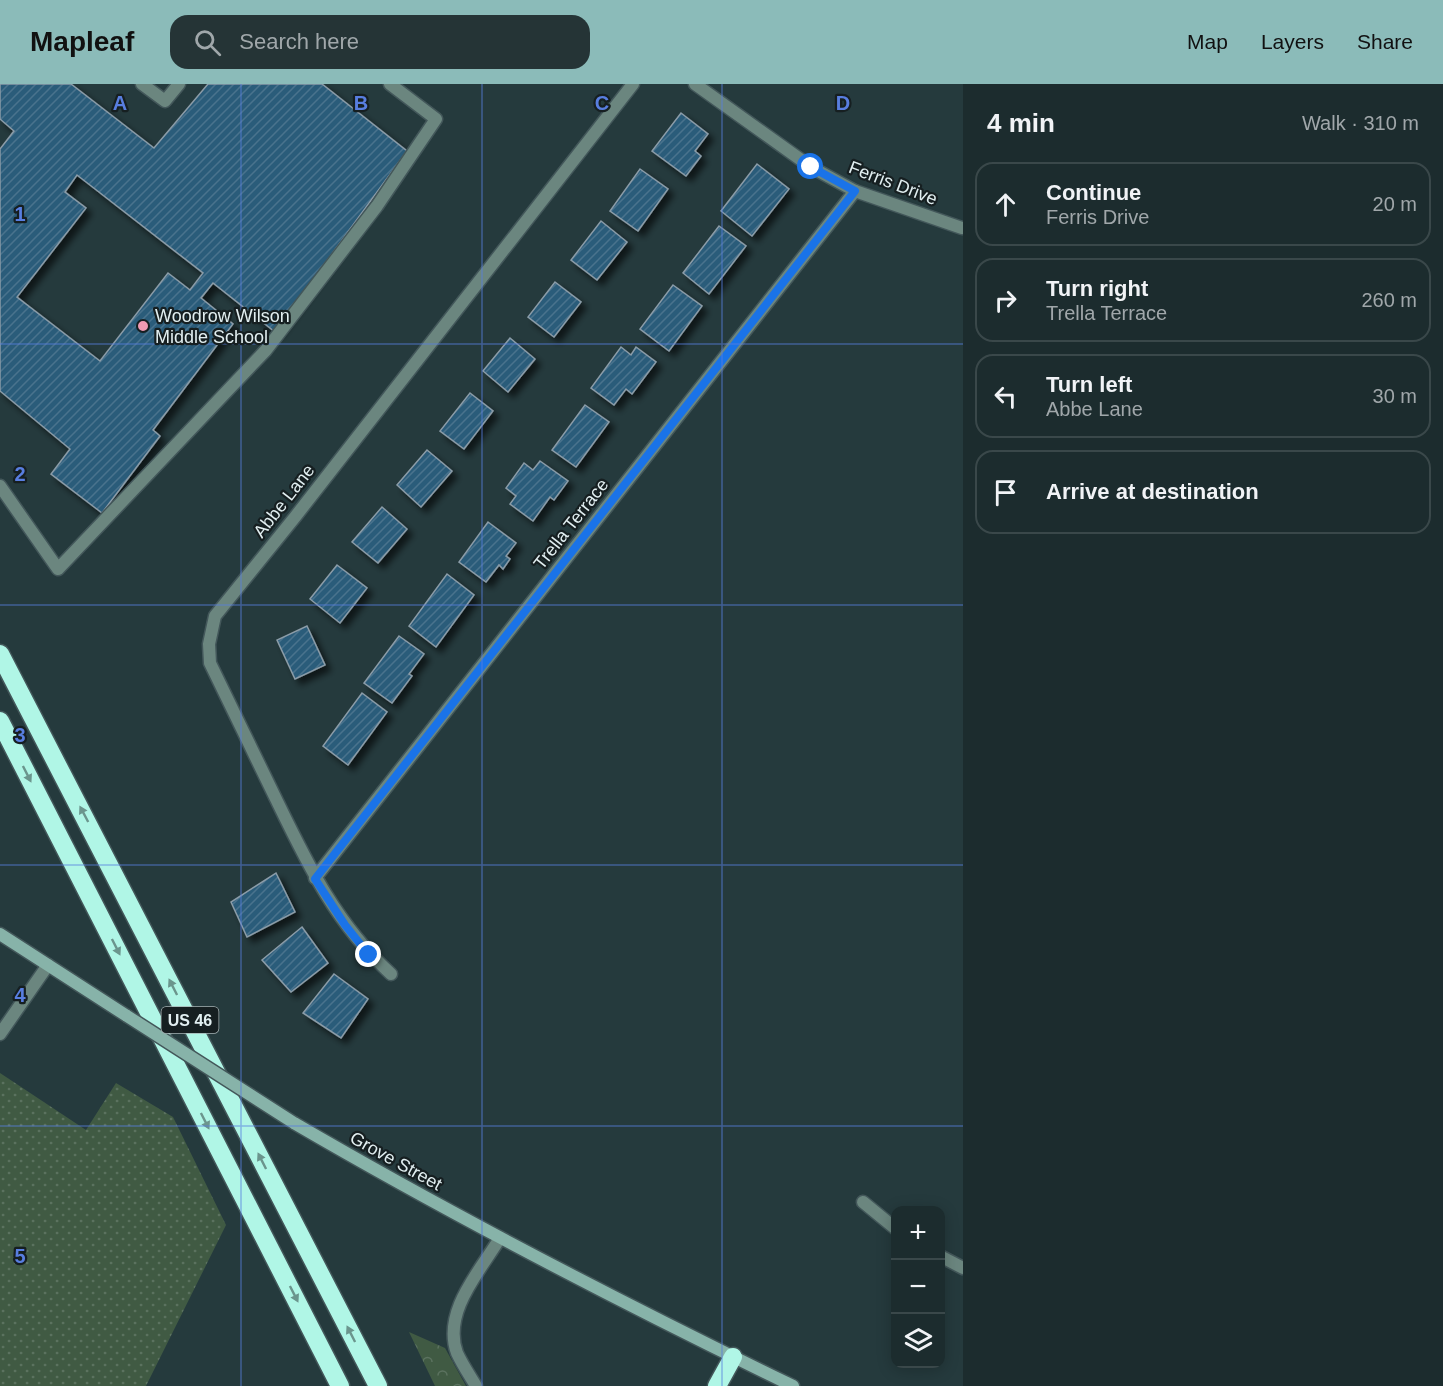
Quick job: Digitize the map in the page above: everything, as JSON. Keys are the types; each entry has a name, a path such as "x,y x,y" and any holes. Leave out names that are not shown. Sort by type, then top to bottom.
{"highway":[{"name":"US 46","path":"0,654 378,1386"},
{"name":"US 46","path":"0,722 340,1386"},
{"path":"317,1341 327,1386"},
{"path":"717,1386 733,1357"}],"street":[{"path":"142,84 165,101 179,84"},
{"path":"0,486 58,568 266,350 376,206 436,119 390,84"},
{"name":"Abbe Lane","path":"392,974 369,955 345,925 315,879 210,663 208,644 215,616 633,84"},
{"name":"Ferris Drive","path":"695,84 811,167 855,191 962,228"},
{"name":"Trella Terrace","path":"315,879 855,191"},
{"name":"Grove Street","path":"0,934 294,1123 365,1165 642,1313 793,1386"},
{"path":"0,1034 48,965"},
{"path":"863,1202 891,1224"},
{"path":"476,1386 457,1353 453,1332 456,1314 465,1294 500,1238"},
{"path":"945,1259 963,1268"}],"green space":[{"path":"0,1073 86,1130 116,1083 173,1117 226,1225 146,1386 0,1386"},
{"path":"409,1332 445,1348 466,1386 435,1386"}],"building":[{"name":"Woodrow Wilson Middle School","path":"0,84 71,84 154,148 208,84 322,84 407,151 275,332 213,283 201,298 233,324 153,430 160,436 102,513 51,474 70,449 0,391 0,149 14,131 0,119","holes":["77,175 203,273 190,290 168,273 100,361 17,297 86,208 65,192"]},
{"path":"681,113 708,134 695,151 701,156 686,176 652,151"},
{"path":"757,164 789,189 752,236 721,211"},
{"path":"640,169 668,189 638,231 610,211"},
{"path":"601,221 627,242 597,280 571,260"},
{"path":"719,226 746,246 709,294 683,273"},
{"path":"555,282 581,302 554,337 528,317"},
{"path":"673,285 702,306 669,351 640,329"},
{"path":"510,338 535,359 508,392 483,371"},
{"path":"621,347 631,355 636,347 656,362 632,394 626,389 614,405 591,388"},
{"path":"470,393 493,411 464,449 440,431"},
{"path":"585,405 609,422 576,467 552,450"},
{"path":"427,450 452,471 421,507 397,485"},
{"path":"540,461 568,481 554,500 550,497 533,521 510,504 516,496 506,488 524,463 533,470"},
{"path":"382,507 407,529 378,563 352,542"},
{"path":"488,522 516,543 506,556 510,559 503,569 499,565 486,582 459,562"},
{"path":"337,565 367,588 340,623 310,599"},
{"path":"447,574 474,595 436,647 409,626"},
{"path":"307,626 325,665 295,679 277,640"},
{"path":"399,636 424,654 409,674 412,676 392,703 364,683"},
{"path":"362,693 387,712 348,765 323,746"},
{"path":"276,873 295,912 247,937 231,902"},
{"path":"302,927 328,963 291,992 262,960"},
{"path":"334,974 368,999 341,1038 303,1013"}],"place":[{"name":"Woodrow Wilson Middle School","path":"143,326"}],"route":[{"path":"369,955 345,925 315,879 855,191 811,167"}]}
